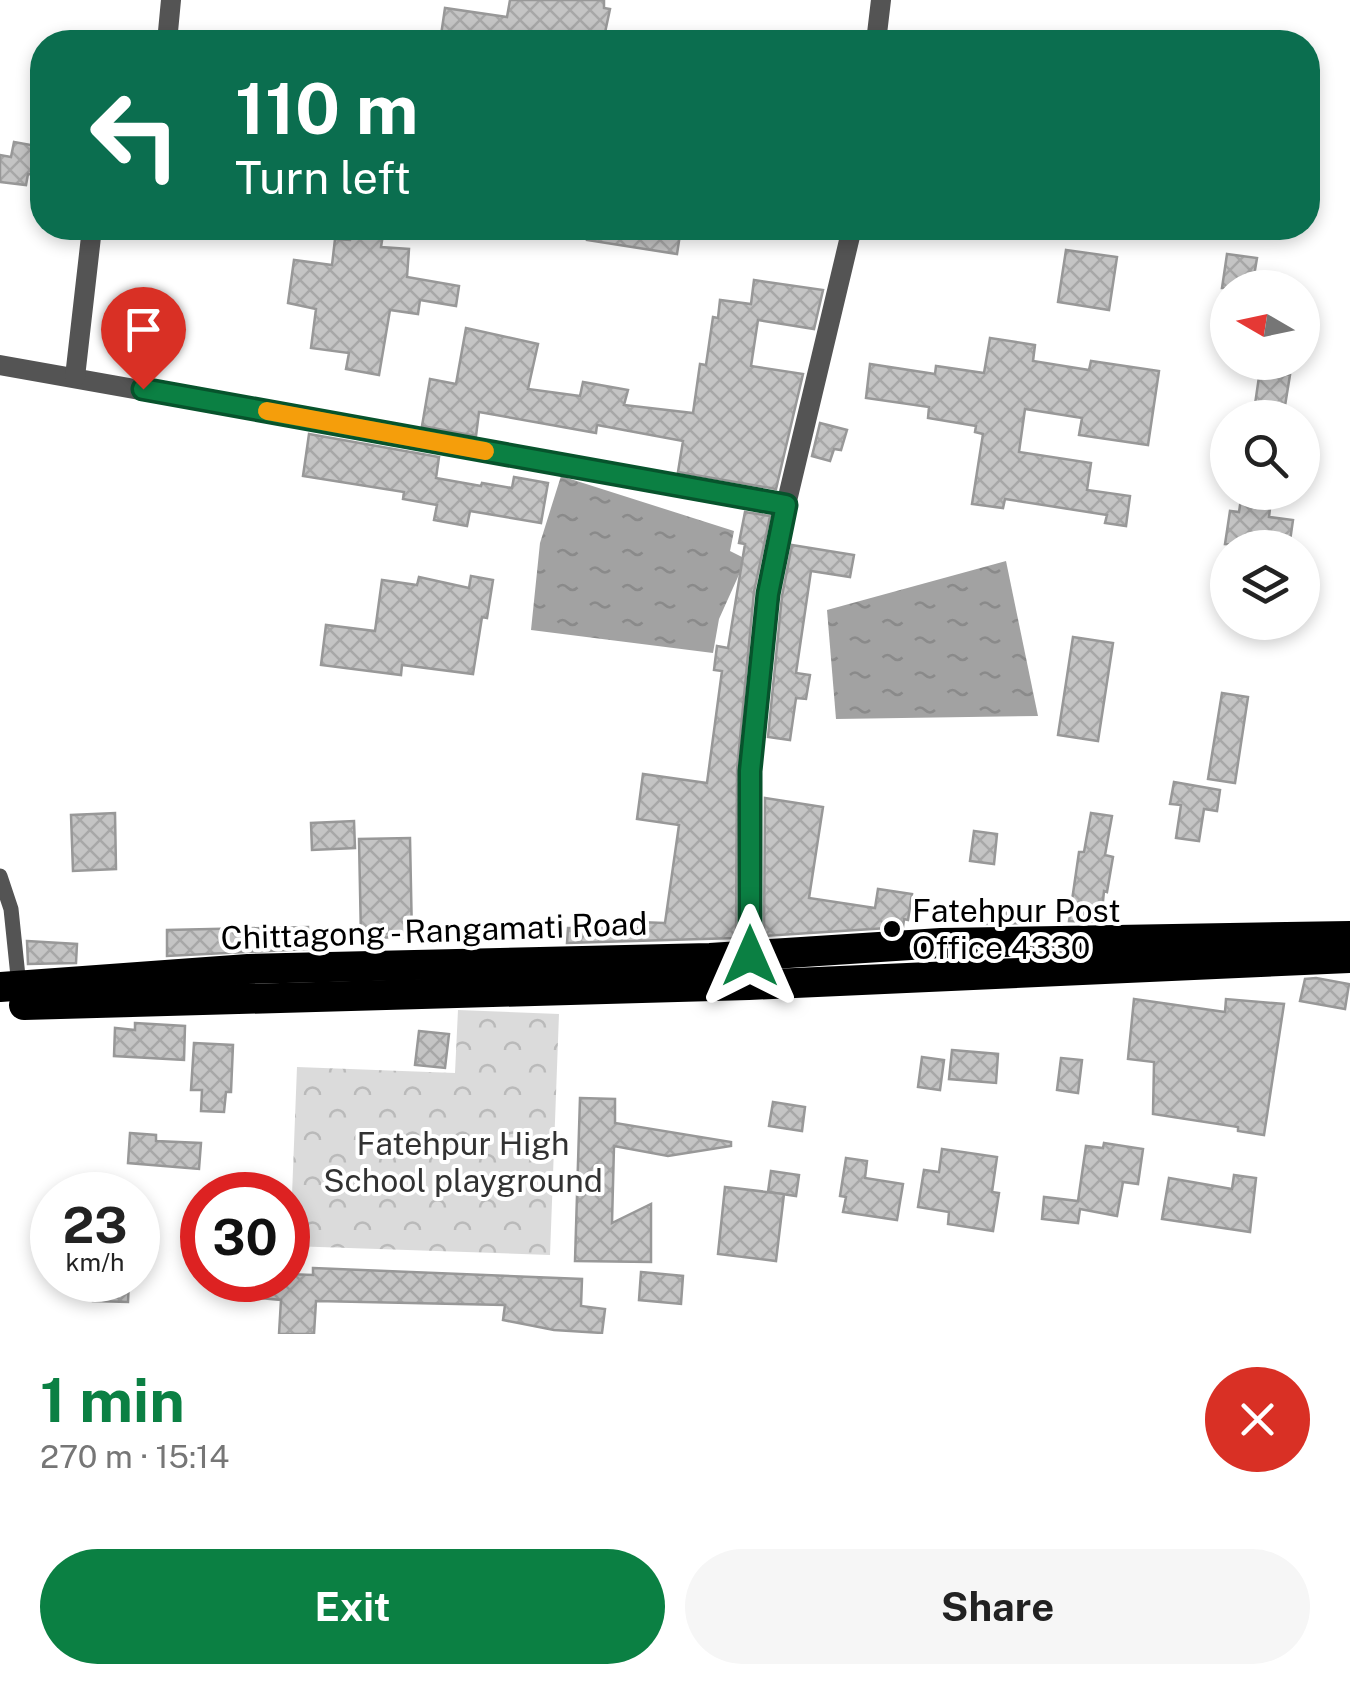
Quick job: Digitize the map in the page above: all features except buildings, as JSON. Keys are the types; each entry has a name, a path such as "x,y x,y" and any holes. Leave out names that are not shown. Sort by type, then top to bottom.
{"highway":[{"name":"Chittagong - Rangamati Road","path":"6,993 248,969 750,956 941,943 1350,936"},
{"name":"Chittagong - Rangamati Road","path":"6,993 749,985 1350,958"}],"street":[{"path":"168,30 172,0"},
{"path":"877,30 881,0"},
{"path":"74,376 91,240"},
{"path":"750,956 750,771 768,594 849,240"},
{"path":"0,365 786,505"}],"lane":[{"path":"0,876 10,909 6,993"}],"green space":[{"name":"Fatehpur High School playground","path":"458,1010 559,1014 550,1255 310,1247 310,1172 293,1172 297,1067 455,1073"}],"water":[{"path":"561,476 734,531 730,551 746,559 719,619 713,653 531,630 540,543"},
{"path":"1006,561 1038,716 836,719 827,610"}],"slow traffic":[{"path":"267,411 485,451"}],"place":[{"name":"Fatehpur Post Office 4330","path":"892,929"}],"route":[{"path":"143,389 786,505 768,594 750,771 750,956"}]}
